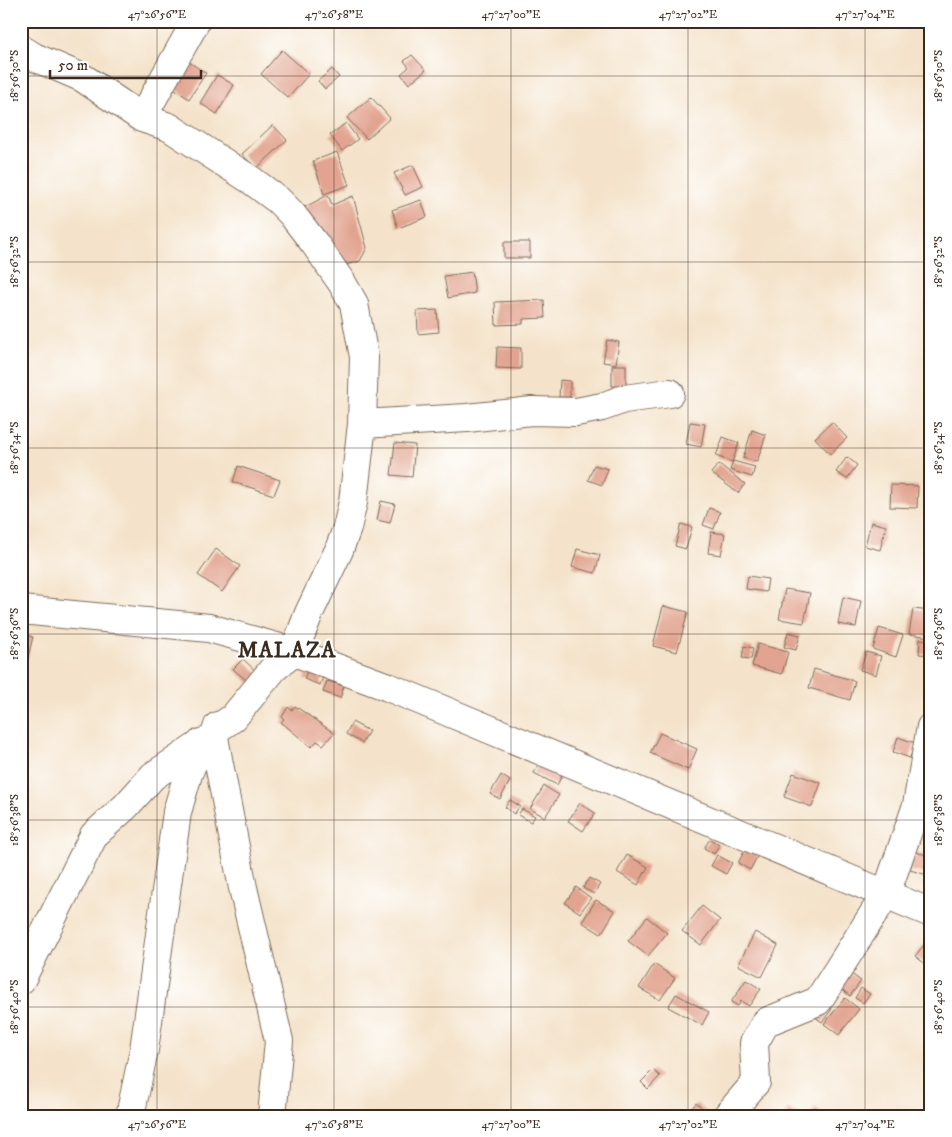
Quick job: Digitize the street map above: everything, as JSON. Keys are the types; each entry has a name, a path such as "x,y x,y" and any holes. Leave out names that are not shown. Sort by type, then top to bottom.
{"street":[{"path":"142,118 196,21"},
{"path":"21,49 34,57 83,78 142,118 169,127 251,180 278,200 291,213 315,244 354,304 364,358 362,424 353,502 340,550 309,613 294,652 274,668 233,718 218,726 188,774 177,812 144,1050 130,1116"},
{"path":"362,424 467,418 532,411 576,412 602,407 624,399 670,393"},
{"path":"21,610 209,628 294,652 388,688 931,913"},
{"path":"727,1116 756,1082 754,1043 766,1022 818,1001 886,894 917,805 931,727"},
{"path":"21,980 94,835 126,806 153,776 208,740"},
{"path":"208,740 279,1041 272,1116"}],"building":[{"path":"397,21 410,21 405,28"},
{"path":"282,50 309,74 288,98 261,74"},
{"path":"412,55 426,70 409,84 401,74 409,67 404,61"},
{"path":"186,60 206,73 189,99 169,85"},
{"path":"332,69 339,77 325,89 318,81"},
{"path":"217,75 234,85 217,114 200,103"},
{"path":"371,97 390,118 367,139 347,118"},
{"path":"346,123 358,139 342,151 330,135"},
{"path":"273,125 287,140 256,169 242,154"},
{"path":"337,152 349,185 324,194 313,161"},
{"path":"413,165 423,187 405,195 394,173"},
{"path":"328,195 332,205 353,196 367,248 360,261 339,267 317,241 305,207"},
{"path":"421,200 427,217 398,228 392,210"},
{"path":"504,242 530,242 530,258 504,258"},
{"path":"472,272 475,293 448,298 444,276"},
{"path":"544,300 545,318 523,319 523,324 496,325 495,302"},
{"path":"437,310 439,332 418,334 417,311"},
{"path":"607,340 619,342 616,364 603,362"},
{"path":"497,347 521,348 521,369 496,368"},
{"path":"612,365 626,365 626,386 612,386"},
{"path":"560,380 570,381 570,397 559,397"},
{"path":"690,422 705,424 701,447 686,444"},
{"path":"832,422 847,438 830,454 815,438"},
{"path":"752,430 766,435 757,462 743,458"},
{"path":"723,437 739,443 732,462 716,456"},
{"path":"395,443 415,445 412,477 391,475"},
{"path":"847,457 857,465 847,479 836,472"},
{"path":"733,461 755,467 752,477 730,470"},
{"path":"719,464 745,484 738,493 711,473"},
{"path":"594,465 608,469 602,485 588,480"},
{"path":"238,466 280,480 274,495 233,482"},
{"path":"891,485 918,486 917,508 890,507"},
{"path":"381,501 395,504 390,523 377,520"},
{"path":"709,508 720,512 714,529 703,525"},
{"path":"871,522 886,526 880,550 865,546"},
{"path":"681,524 692,527 686,549 675,546"},
{"path":"711,532 725,534 721,555 708,553"},
{"path":"216,549 240,566 222,592 198,575"},
{"path":"577,549 600,555 595,573 572,567"},
{"path":"748,576 768,579 766,592 746,589"},
{"path":"785,589 810,593 804,623 779,619"},
{"path":"843,597 861,601 856,627 838,624"},
{"path":"663,606 688,612 677,652 653,646"},
{"path":"913,609 931,611 930,637 909,634"},
{"path":"879,628 903,635 896,657 873,649"},
{"path":"788,632 800,635 796,650 784,647"},
{"path":"21,634 33,637 22,680 21,680"},
{"path":"920,639 931,640 930,655 919,654"},
{"path":"758,644 788,652 782,674 752,666"},
{"path":"744,646 753,648 751,659 742,658"},
{"path":"866,652 881,656 876,675 860,670"},
{"path":"243,659 260,675 252,685 233,669"},
{"path":"309,666 325,672 320,685 304,679"},
{"path":"814,669 855,681 850,700 809,688"},
{"path":"327,681 344,686 340,698 323,692"},
{"path":"295,706 334,733 323,745 317,741 311,747 281,722 288,707 292,710"},
{"path":"352,722 369,731 362,743 346,734"},
{"path":"660,733 697,749 688,770 650,753"},
{"path":"898,737 915,743 910,758 893,752"},
{"path":"542,757 565,769 557,785 534,773"},
{"path":"793,773 821,783 812,807 784,797"},
{"path":"501,775 510,781 500,799 490,794"},
{"path":"544,786 559,795 545,817 530,809"},
{"path":"510,800 520,806 514,814 505,807"},
{"path":"580,803 595,813 583,831 568,821"},
{"path":"522,809 535,816 531,822 518,815"},
{"path":"710,839 719,845 714,854 704,848"},
{"path":"746,848 758,855 750,870 738,863"},
{"path":"915,852 931,856 931,876 910,870"},
{"path":"627,855 648,867 638,885 617,872"},
{"path":"717,855 732,863 726,874 711,866"},
{"path":"589,878 600,884 594,894 583,888"},
{"path":"576,887 591,898 580,913 565,903"},
{"path":"596,900 615,911 601,934 582,922"},
{"path":"702,906 720,920 701,945 682,931"},
{"path":"647,917 667,933 648,956 628,941"},
{"path":"755,932 778,945 762,977 738,965"},
{"path":"927,941 931,945 931,955 924,963 915,956"},
{"path":"654,964 675,978 660,1000 639,988"},
{"path":"850,973 861,981 850,996 839,987"},
{"path":"746,980 761,989 749,1006 741,1001 738,1006 731,1002"},
{"path":"861,988 870,994 863,1003 855,998"},
{"path":"676,994 709,1012 702,1025 668,1007"},
{"path":"845,998 859,1009 839,1035 824,1024"},
{"path":"825,1004 832,1009 822,1022 815,1017"},
{"path":"653,1070 660,1076 648,1089 641,1082"},
{"path":"696,1103 710,1114 711,1116 687,1115"},
{"path":"815,1107 829,1116 809,1116"},
{"path":"788,1108 803,1116 783,1116"},
{"path":"410,1112 411,1116 394,1116 394,1115"}],"district":[{"name":"MALAZA","path":"287,650"}]}
